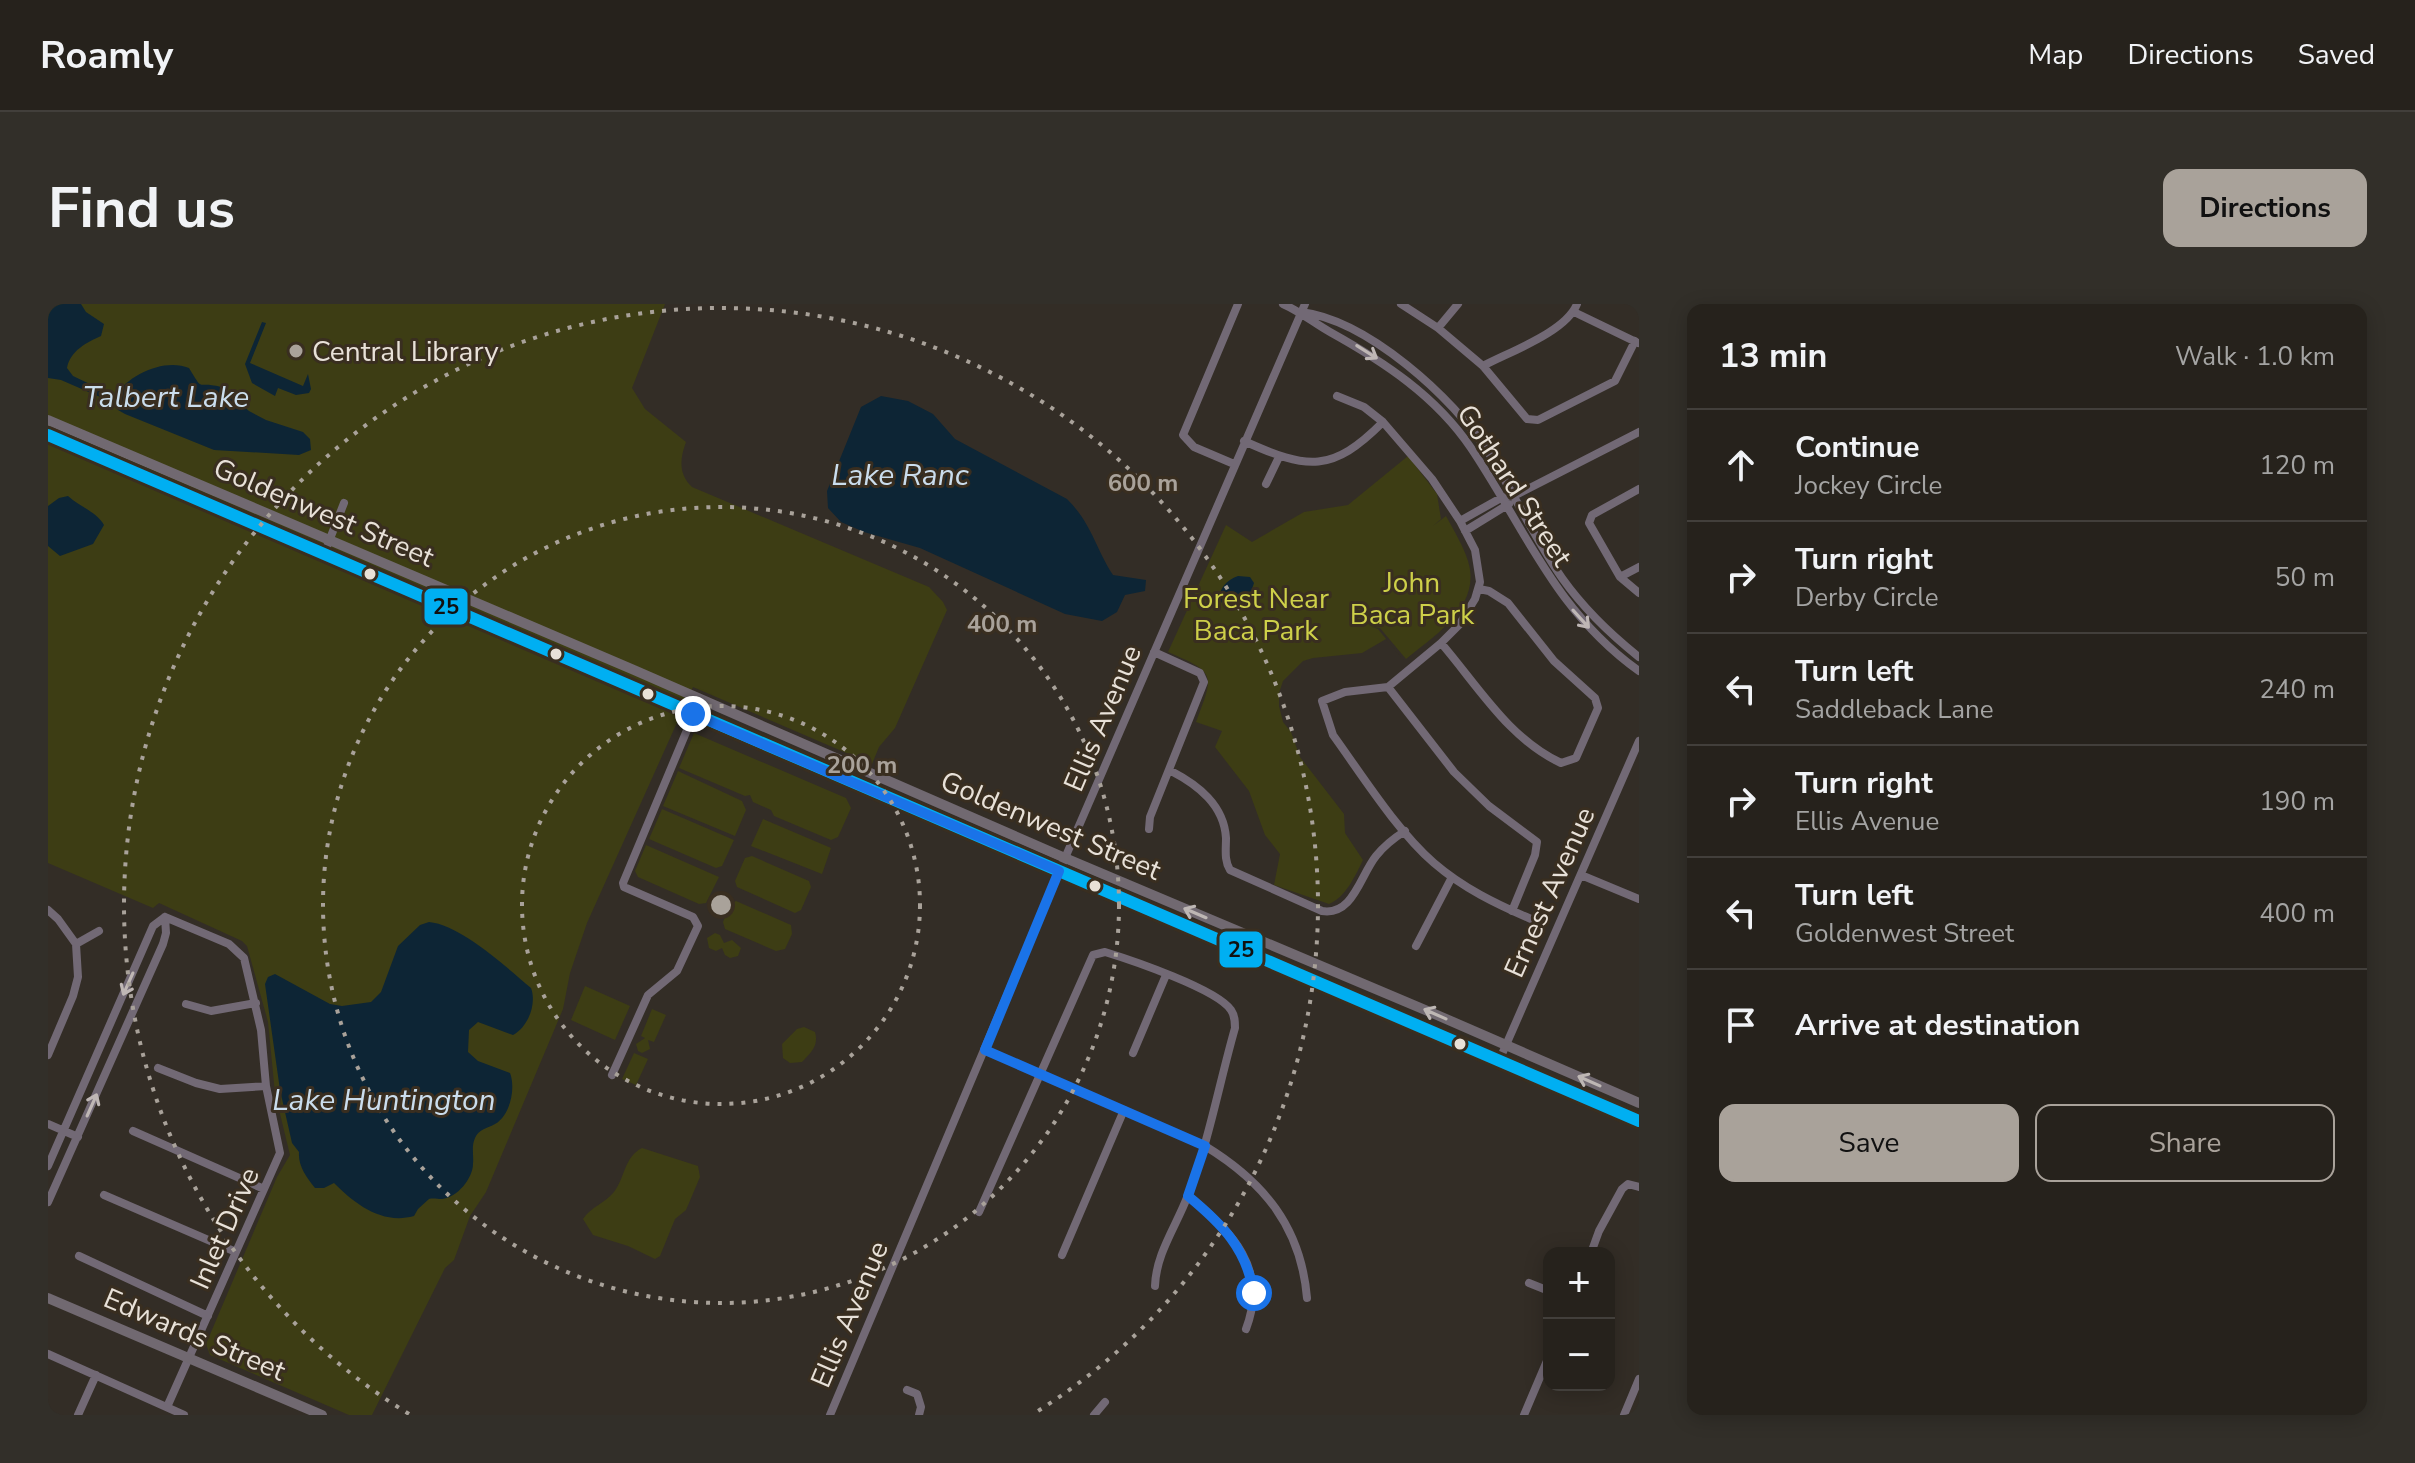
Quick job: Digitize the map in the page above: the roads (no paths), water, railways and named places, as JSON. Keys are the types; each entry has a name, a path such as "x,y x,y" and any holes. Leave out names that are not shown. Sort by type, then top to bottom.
{"main road":[{"name":"Goldenwest Street","path":"48,420 1639,1103"},
{"name":"Goldenwest Street","path":"48,435 1639,1121"},
{"path":"430,600 451,603 508,627 523,624"},
{"path":"517,637 528,634 574,654 601,656"},
{"name":"Edwards Street","path":"48,1298 190,1358 296,1410 322,1415"}],"street":[{"path":"1234,464 1194,447 1183,435 1238,304"},
{"name":"Gothard Street","path":"1283,304 1320,314 1371,340 1410,368 1450,405 1486,449 1563,580 1602,625 1639,657"},
{"path":"1401,304 1438,328 1483,366 1527,419 1538,420 1615,381 1637,342 1575,308 1556,328 1483,366"},
{"path":"1438,328 1458,304"},
{"name":"Gothard Street","path":"1303,308 1327,331 1382,362 1439,409 1470,447 1539,563 1571,608 1607,646 1639,671"},
{"name":"Ellis Avenue","path":"830,1415 1059,871 1303,308"},
{"path":"1337,396 1364,407 1383,422 1432,479 1465,531 1478,563 1479,589 1468,614 1441,643 1388,687 1345,692 1322,701 1333,735 1420,850 1452,877 1485,898 1531,919"},
{"path":"1244,441 1279,457 1302,462 1341,457 1360,445 1383,422"},
{"path":"1460,521 1639,432"},
{"path":"1266,484 1279,457"},
{"path":"1639,489 1592,515 1589,523 1620,577 1639,593"},
{"path":"1465,531 1507,507 1514,496"},
{"path":"324,554 344,503"},
{"path":"1620,577 1639,567"},
{"path":"1441,643 1502,719 1526,740 1561,763 1576,758 1598,708 1595,698 1554,661 1508,603 1497,595 1479,589"},
{"path":"1149,829 1150,817 1171,771 1204,682 1200,673 1154,652"},
{"path":"1388,687 1454,772 1489,806 1537,842 1535,855 1512,911"},
{"path":"612,1075 648,995 677,971 698,926 693,917 624,887 623,883 700,699"},
{"name":"Ernest Avenue","path":"1499,1061 1639,741"},
{"path":"1171,771 1191,782 1215,806 1223,824 1225,859 1230,870 1310,907 1332,913 1349,901 1376,856 1405,831"},
{"path":"1581,875 1639,899"},
{"path":"1416,946 1452,877"},
{"path":"48,910 76,944 78,977 48,1055"},
{"path":"158,1068 220,1089 266,1086 256,1003 247,966 240,953 229,944 165,917"},
{"path":"165,917 166,933"},
{"path":"48,1166 153,926 165,917"},
{"path":"48,1202 166,933 180,923"},
{"path":"76,944 99,931"},
{"path":"979,1212 1093,955 1105,952 1166,975 1215,997 1230,1008 1235,1021 1205,1146 1188,1196 1162,1254 1155,1286"},
{"path":"1133,1053 1166,975"},
{"path":"186,1004 211,1011 256,1003"},
{"path":"985,1050 1205,1146 1229,1161 1269,1197 1295,1242 1305,1273 1307,1298"},
{"name":"Inlet Drive","path":"167,1407 280,1153 266,1086"},
{"path":"1062,1255 1124,1110"},
{"path":"48,1124 78,1137"},
{"path":"133,1131 264,1189"},
{"path":"1593,1247 1622,1189 1628,1184 1639,1187"},
{"path":"104,1195 236,1252"},
{"path":"1188,1196 1217,1219 1241,1251 1254,1293 1246,1329"},
{"path":"79,1256 208,1316"},
{"path":"1529,1283 1543,1289"},
{"path":"48,1354 184,1415"},
{"path":"1524,1415 1543,1370"},
{"path":"78,1415 96,1375"},
{"path":"1624,1415 1639,1379"},
{"path":"907,1390 917,1394 921,1407 919,1415"},
{"path":"1094,1414 1105,1402"}],"water":[{"name":"Talbert Lake","path":"48,304 81,304 86,312 104,324 101,336 75,352 69,362 67,368 73,376 115,396 129,381 148,370 180,365 189,368 199,384 221,387 249,411 303,432 310,439 311,450 299,455 214,450 125,414 114,403 61,380 48,378"},
{"path":"262,322 266,323 250,363 303,386 308,374 309,393 296,395 278,388 275,396 252,383 245,364"},
{"name":"Lake Ranc","path":"881,396 908,401 933,414 955,439 1067,499 1088,527 1113,575 1146,580 1145,591 1125,595 1117,612 1102,621 1065,614 920,548 841,522 828,508 827,491 861,407"},
{"path":"68,496 104,525 93,544 60,556 48,546 48,506"},
{"path":"1238,576 1250,577 1254,583 1242,606 1230,607 1219,601 1220,593 1227,583"},
{"name":"Lake Huntington","path":"429,922 455,931 483,948 531,988 533,1001 527,1021 513,1035 478,1022 469,1030 468,1052 478,1061 510,1073 512,1086 505,1115 475,1138 472,1169 467,1181 448,1198 429,1199 414,1216 391,1218 360,1205 334,1183 315,1188 303,1171 299,1152 292,1143 280,1090 265,984 268,977 275,974 330,1004 342,1006 371,1002 381,992 398,946 420,925"}],"place":[{"name":"Central Library","path":"296,351"}],"park label":[{"name":"John Baca Park","path":"1412,598"},
{"name":"Forest Near Baca Park","path":"1256,614"}]}
